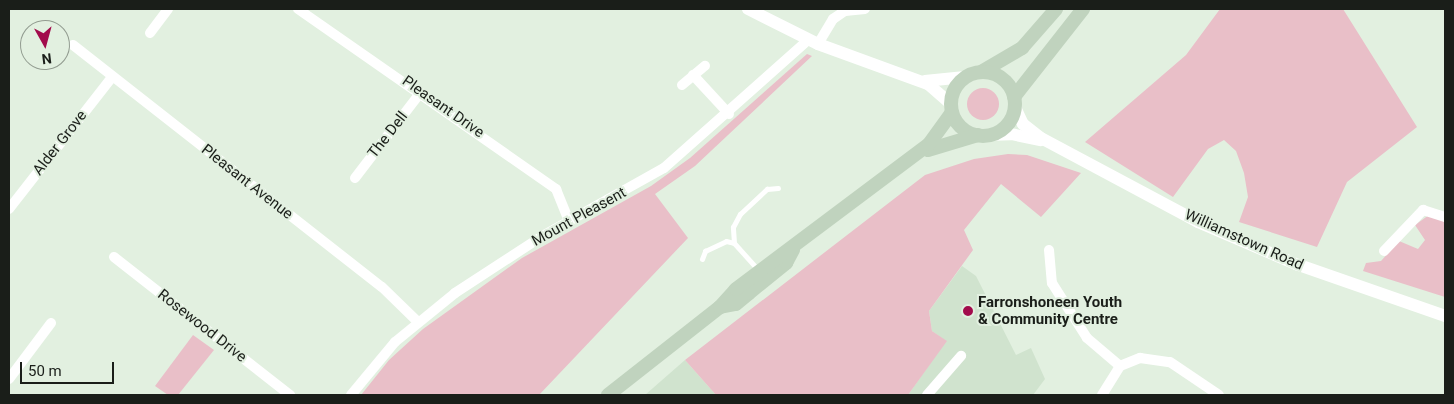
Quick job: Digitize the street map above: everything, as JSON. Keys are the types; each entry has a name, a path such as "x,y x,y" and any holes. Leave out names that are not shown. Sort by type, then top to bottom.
{"main road":[{"path":"608,395 720,307 728,296 792,250 911,159 943,130 951,108 955,88 965,77 981,72 1022,48 1056,9"},
{"path":"911,159 940,145 1003,128 1014,101 1080,12"},
{"path":"981,72 1002,78 1014,101"},
{"path":"951,108 961,127 982,135"},
{"path":"720,307 736,304 786,263 792,250"}],"street":[{"path":"150,33 168,9"},
{"name":"Pleasant Drive","path":"298,9 421,92 556,189 569,221"},
{"path":"748,9 813,42 937,88 951,108"},
{"name":"Mount Pleasent","path":"351,395 418,322 486,271 569,221 664,168 813,42 833,19 845,11 865,9"},
{"name":"Pleasant Avenue","path":"73,45 382,287 418,322"},
{"path":"682,85 705,66"},
{"path":"693,76 729,114"},
{"name":"Alder Grove","path":"9,209 112,77"},
{"path":"915,79 965,77"},
{"name":"The Dell","path":"355,178 421,92"},
{"path":"1014,101 1023,124 1052,144"},
{"path":"982,135 1020,135 1052,144"},
{"name":"Williamstown Road","path":"1052,144 1251,246 1445,316"},
{"path":"1384,251 1423,210 1445,217"},
{"path":"1049,250 1052,283 1087,338 1120,366"},
{"name":"Rosewood Drive","path":"114,257 290,395"},
{"path":"9,379 51,323"},
{"path":"927,395 961,356"},
{"path":"1102,395 1120,366 1140,358 1170,362 1219,395"}],"lane":[{"path":"759,272 734,243 733,227 740,214 767,189 778,188"},
{"path":"702,259 719,243 734,243"}],"shaded area":[{"path":"1220,9 1343,9 1417,127 1347,182 1317,247 1239,222 1248,197 1244,173 1236,151 1224,140 1208,149 1173,197 1085,142 1186,55"},
{"path":"807,54 812,56 695,166 655,194 688,238 539,395 361,395 389,360 423,329 522,258 651,186 690,158"},
{"path":"983,88 995,92 999,104 995,116 983,120 971,116 967,104 971,92"},
{"path":"1008,154 1027,155 1081,173 1041,217 1001,184 964,230 973,250 929,311 932,331 947,341 908,395 716,395 685,360 925,175 974,159"},
{"path":"1429,215 1445,222 1445,297 1363,271 1366,263 1381,261 1399,241 1418,249 1425,240 1415,225"},
{"path":"962,266 976,276 1016,355 1031,348 1045,379 1033,395 908,395 946,341 932,331 929,311"},
{"path":"193,335 214,350 178,395 168,395 155,386"},
{"path":"685,360 716,395 645,395"}],"place":[{"name":"Farronshoneen Youth & Community Centre","path":"968,311"}]}
